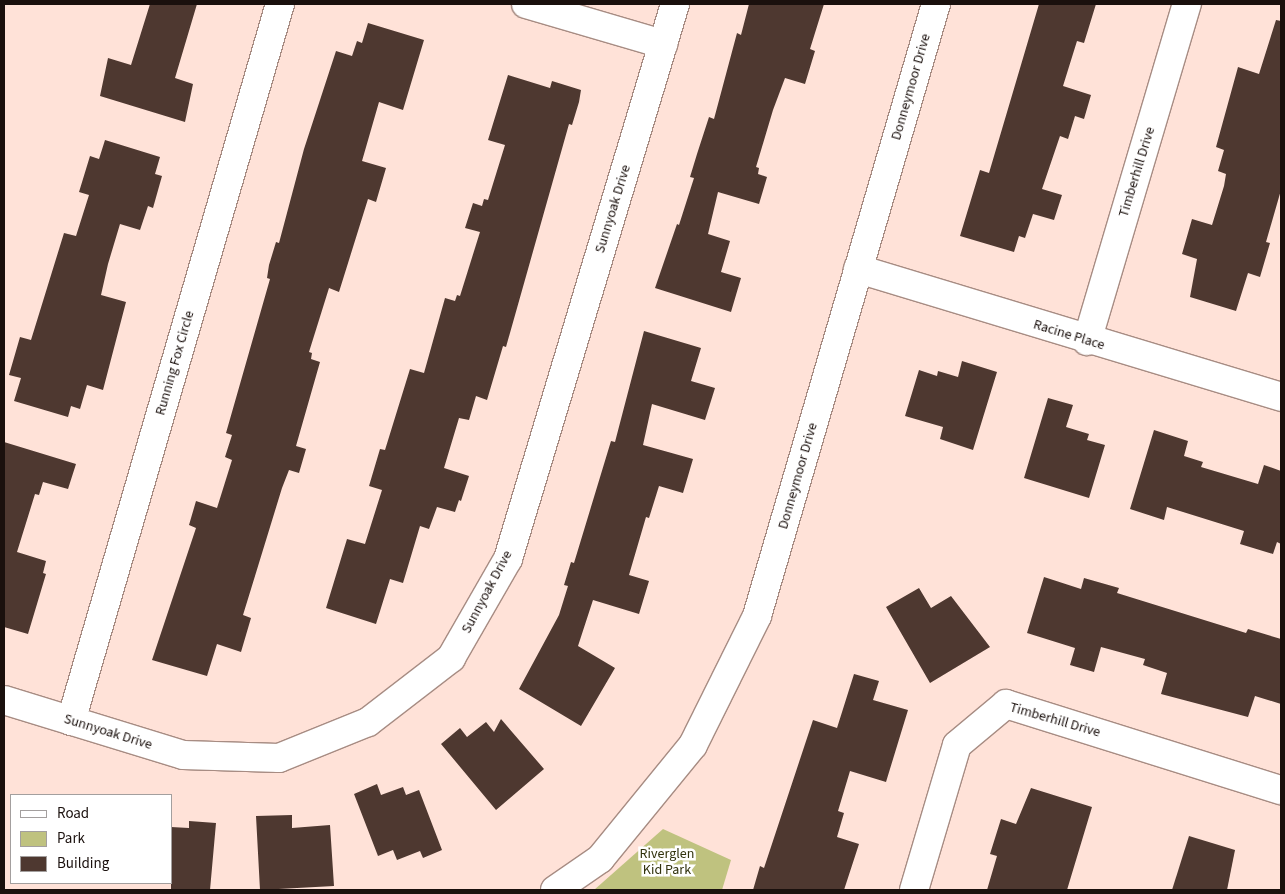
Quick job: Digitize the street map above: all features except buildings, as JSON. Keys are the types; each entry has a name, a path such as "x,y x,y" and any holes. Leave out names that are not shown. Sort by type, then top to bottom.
{"street":[{"name":"Running Fox Circle","path":"71,721 280,4"},
{"path":"526,4 663,44"},
{"name":"Sunnyoak Drive","path":"4,700 183,755 278,758 368,722 451,658 508,559 675,4"},
{"name":"Donneymoor Drive","path":"555,890 600,859 693,745 758,616 936,4"},
{"name":"Timberhill Drive","path":"1086,340 1187,4"},
{"name":"Racine Place","path":"858,269 1086,340 1281,397"},
{"name":"Timberhill Drive","path":"914,890 957,745 1006,704 1281,790"}],"green space":[{"name":"Riverglen Kid Park","path":"663,829 731,860 722,890 594,890"}]}
